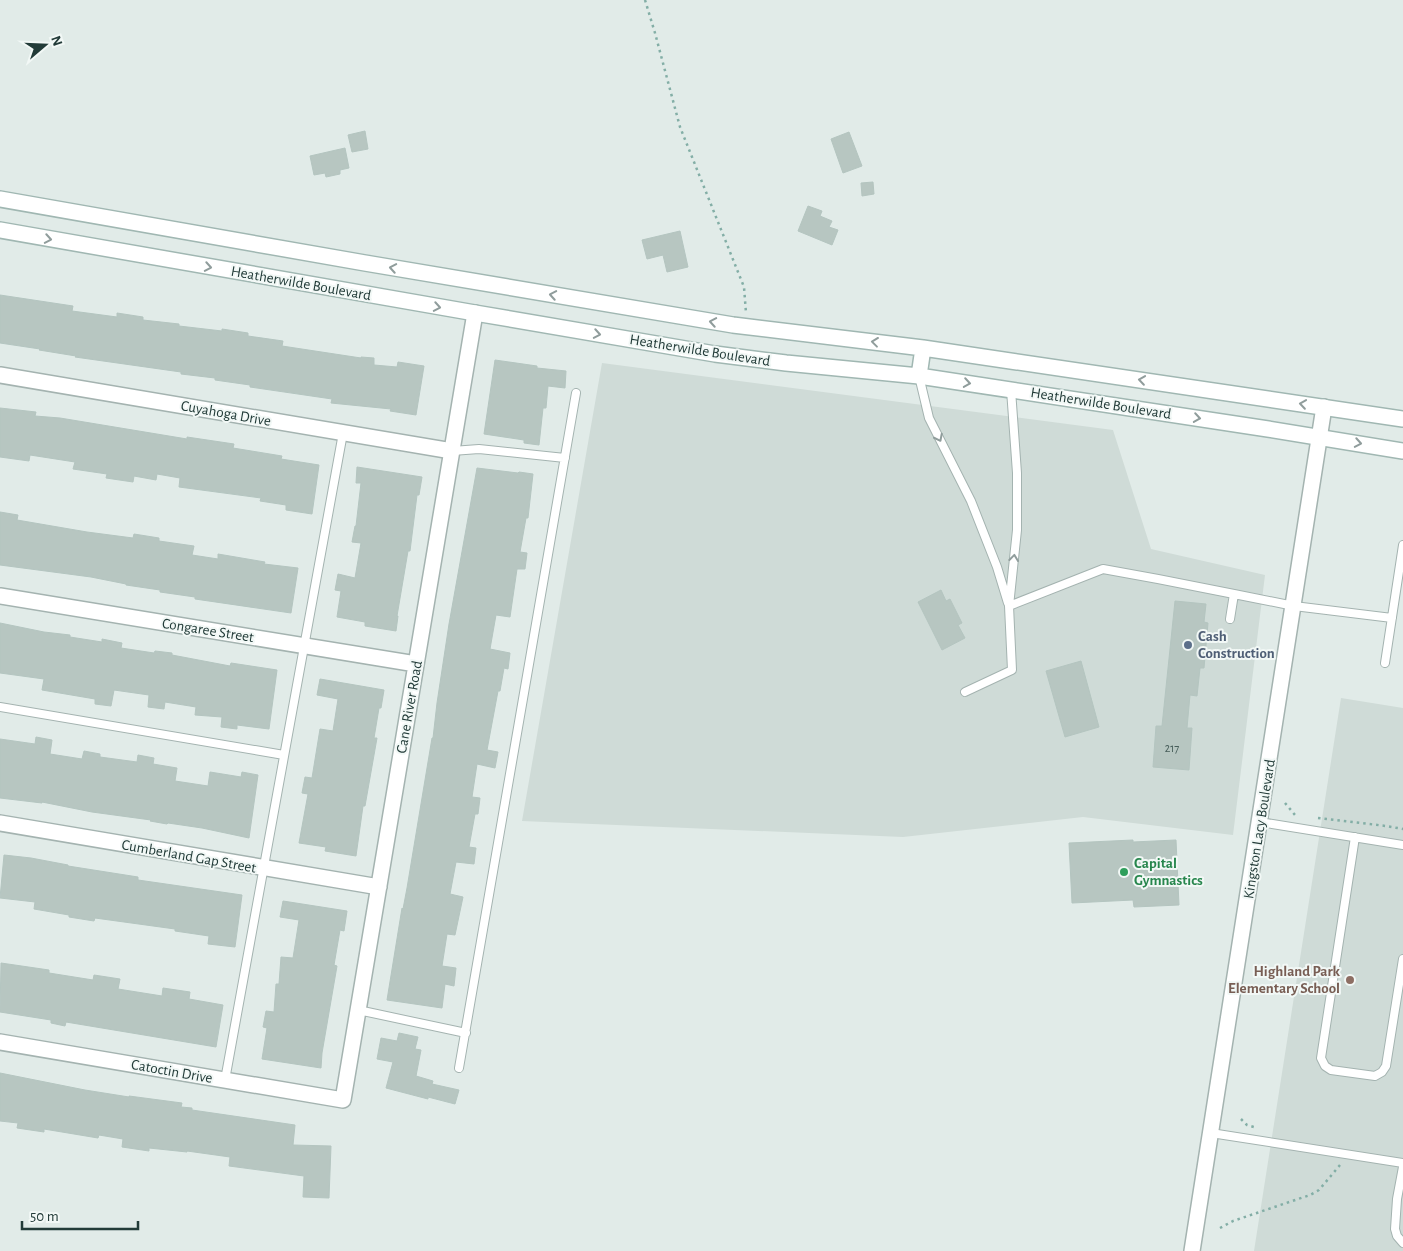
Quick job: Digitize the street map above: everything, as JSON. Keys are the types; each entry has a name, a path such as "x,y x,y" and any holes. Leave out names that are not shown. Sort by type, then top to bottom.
{"street":[{"name":"Heatherwilde Boulevard","path":"0,199 368,264 747,327 923,348 1403,419"},
{"name":"Heatherwilde Boulevard","path":"0,230 475,314 715,354 919,376 1403,450"},
{"name":"Cane River Road","path":"343,1100 475,314"},
{"path":"919,376 923,348"},
{"name":"Cuyahoga Drive","path":"0,375 452,451"},
{"name":"Kingston Lacy Boulevard","path":"1192,1251 1324,407"},
{"name":"Congaree Street","path":"0,596 416,664"},
{"name":"Cumberland Gap Street","path":"0,823 379,888"},
{"name":"Catoctin Drive","path":"0,1042 343,1100"}],"lane":[{"path":"919,376 928,418 971,501 1009,606"},
{"path":"966,692 1012,670 1009,606 1018,530 1017,473 1011,390"},
{"path":"459,1068 576,393"},
{"path":"225,1080 342,433"},
{"path":"452,451 480,449 564,458"},
{"path":"1385,662 1403,545"},
{"path":"1009,606 1103,569 1158,578 1294,606 1392,618"},
{"path":"1230,620 1234,594"},
{"path":"0,707 284,756"},
{"path":"1260,822 1403,845"},
{"path":"1355,837 1321,1058 1325,1066 1331,1070 1376,1076 1382,1072 1386,1066 1403,959"},
{"path":"358,1010 466,1033"},
{"path":"1211,1133 1403,1162"},
{"path":"1403,1167 1394,1229 1403,1243"}],"path":[{"path":"645,0 680,127 744,287 747,327"},
{"path":"1286,803 1294,814 1304,816"},
{"path":"1314,818 1403,829"},
{"path":"1220,1228 1233,1221 1310,1195 1319,1190 1340,1165"}],"shaded area":[{"path":"602,363 1113,430 1151,549 1265,575 1233,835 1083,817 903,837 522,821"},
{"name":"Highland Park Elementary School","path":"1341,698 1403,708 1403,1251 1254,1251"}],"building":[{"path":"365,131 368,149 352,152 348,135"},
{"path":"849,132 862,166 843,173 831,139"},
{"path":"345,148 349,168 340,170 340,174 326,177 325,173 314,175 310,156"},
{"path":"873,182 874,194 862,196 861,183"},
{"path":"808,206 822,211 820,216 832,221 829,227 838,230 832,245 798,231"},
{"path":"680,231 688,267 667,272 663,255 647,259 642,240"},
{"path":"0,295 73,306 72,311 117,317 117,313 143,317 143,320 179,324 179,326 248,333 248,336 283,341 282,346 361,358 374,358 374,365 397,367 398,362 424,366 416,415 390,411 391,409 331,403 332,399 250,387 250,385 215,380 215,378 181,374 181,372 75,357 0,343"},
{"path":"495,360 566,371 565,388 548,386 546,408 543,408 539,445 524,443 524,440 484,434"},
{"path":"0,408 36,412 35,416 60,418 187,439 187,437 234,444 233,448 282,456 281,459 319,465 312,514 286,510 286,505 260,501 261,498 179,487 180,478 157,474 156,480 134,476 133,482 106,478 107,474 73,469 75,462 30,455 29,461 0,457"},
{"path":"357,467 422,477 419,495 417,495 410,551 408,551 396,631 365,626 365,622 337,617 341,591 335,590 338,574 355,578 361,543 352,542 356,526 361,483 356,483"},
{"path":"477,468 533,474 528,518 526,518 520,552 527,553 525,569 517,569 510,617 496,615 490,649 510,653 508,669 504,668 500,691 498,691 487,750 498,752 495,768 477,764 472,797 480,798 478,814 475,814 469,847 476,848 474,864 456,862 450,894 463,897 455,935 447,934 442,966 456,968 454,986 445,984 442,1008 387,1000 433,738 449,624"},
{"path":"0,512 18,515 17,520 87,532 133,538 134,534 159,538 159,541 194,546 192,555 218,559 218,554 265,562 264,564 298,568 291,613 195,599 195,597 160,592 160,590 91,577 0,565"},
{"path":"941,590 946,601 950,599 962,623 958,625 965,638 942,650 918,602"},
{"name":"Cash Construction","path":"1175,601 1206,604 1204,622 1208,623 1204,668 1200,668 1197,696 1190,695 1187,728 1192,728 1189,770 1153,767 1156,726 1162,726"},
{"path":"0,623 70,635 70,637 102,642 102,639 122,643 121,648 154,653 155,651 172,653 172,655 230,666 231,663 277,670 269,729 237,725 237,729 221,727 222,717 195,715 196,707 165,702 164,709 148,707 149,695 114,690 111,706 95,704 95,699 42,690 44,679 0,673"},
{"path":"1081,661 1099,727 1065,737 1046,671"},
{"path":"320,679 384,690 381,708 379,708 374,738 377,738 365,806 363,806 356,856 325,851 326,847 299,843 308,794 302,793 305,777 312,778 320,729 333,731 338,699 317,695"},
{"path":"36,737 52,740 50,754 82,759 84,751 100,754 100,757 137,762 138,755 154,758 153,764 177,768 175,781 208,786 210,772 241,777 242,772 258,775 249,838 202,828 92,812 42,802 0,798 0,739 35,744"},
{"name":"Capital Gymnastics","path":"1133,840 1133,842 1176,840 1179,905 1134,907 1133,900 1072,903 1069,843"},
{"path":"4,855 138,877 138,880 242,895 235,947 208,944 209,936 175,931 175,929 95,918 94,921 69,917 69,915 34,909 35,902 0,898"},
{"path":"283,901 347,911 344,931 340,930 334,965 337,966 321,1068 262,1059 267,1028 263,1027 266,1011 274,1012 276,984 279,984 281,957 293,958 299,920 280,917"},
{"path":"1,963 49,970 49,973 93,980 94,975 120,979 118,989 162,996 163,988 190,992 189,999 223,1005 216,1047 66,1022 65,1026 51,1023 51,1020 0,1012"},
{"path":"399,1033 418,1037 415,1049 421,1050 416,1076 433,1081 432,1084 459,1090 455,1104 386,1088 393,1062 377,1059 381,1038 397,1041"},
{"path":"0,1073 85,1090 182,1103 181,1107 192,1108 192,1110 295,1125 293,1145 331,1146 329,1198 303,1197 304,1176 229,1166 230,1157 149,1148 149,1151 122,1147 123,1139 99,1135 98,1138 44,1129 44,1132 17,1128 18,1123 0,1121"}],"place":[{"name":"Cash Construction","path":"1188,645"},
{"name":"Capital Gymnastics","path":"1124,872"},
{"name":"Highland Park Elementary School","path":"1350,980"}]}
